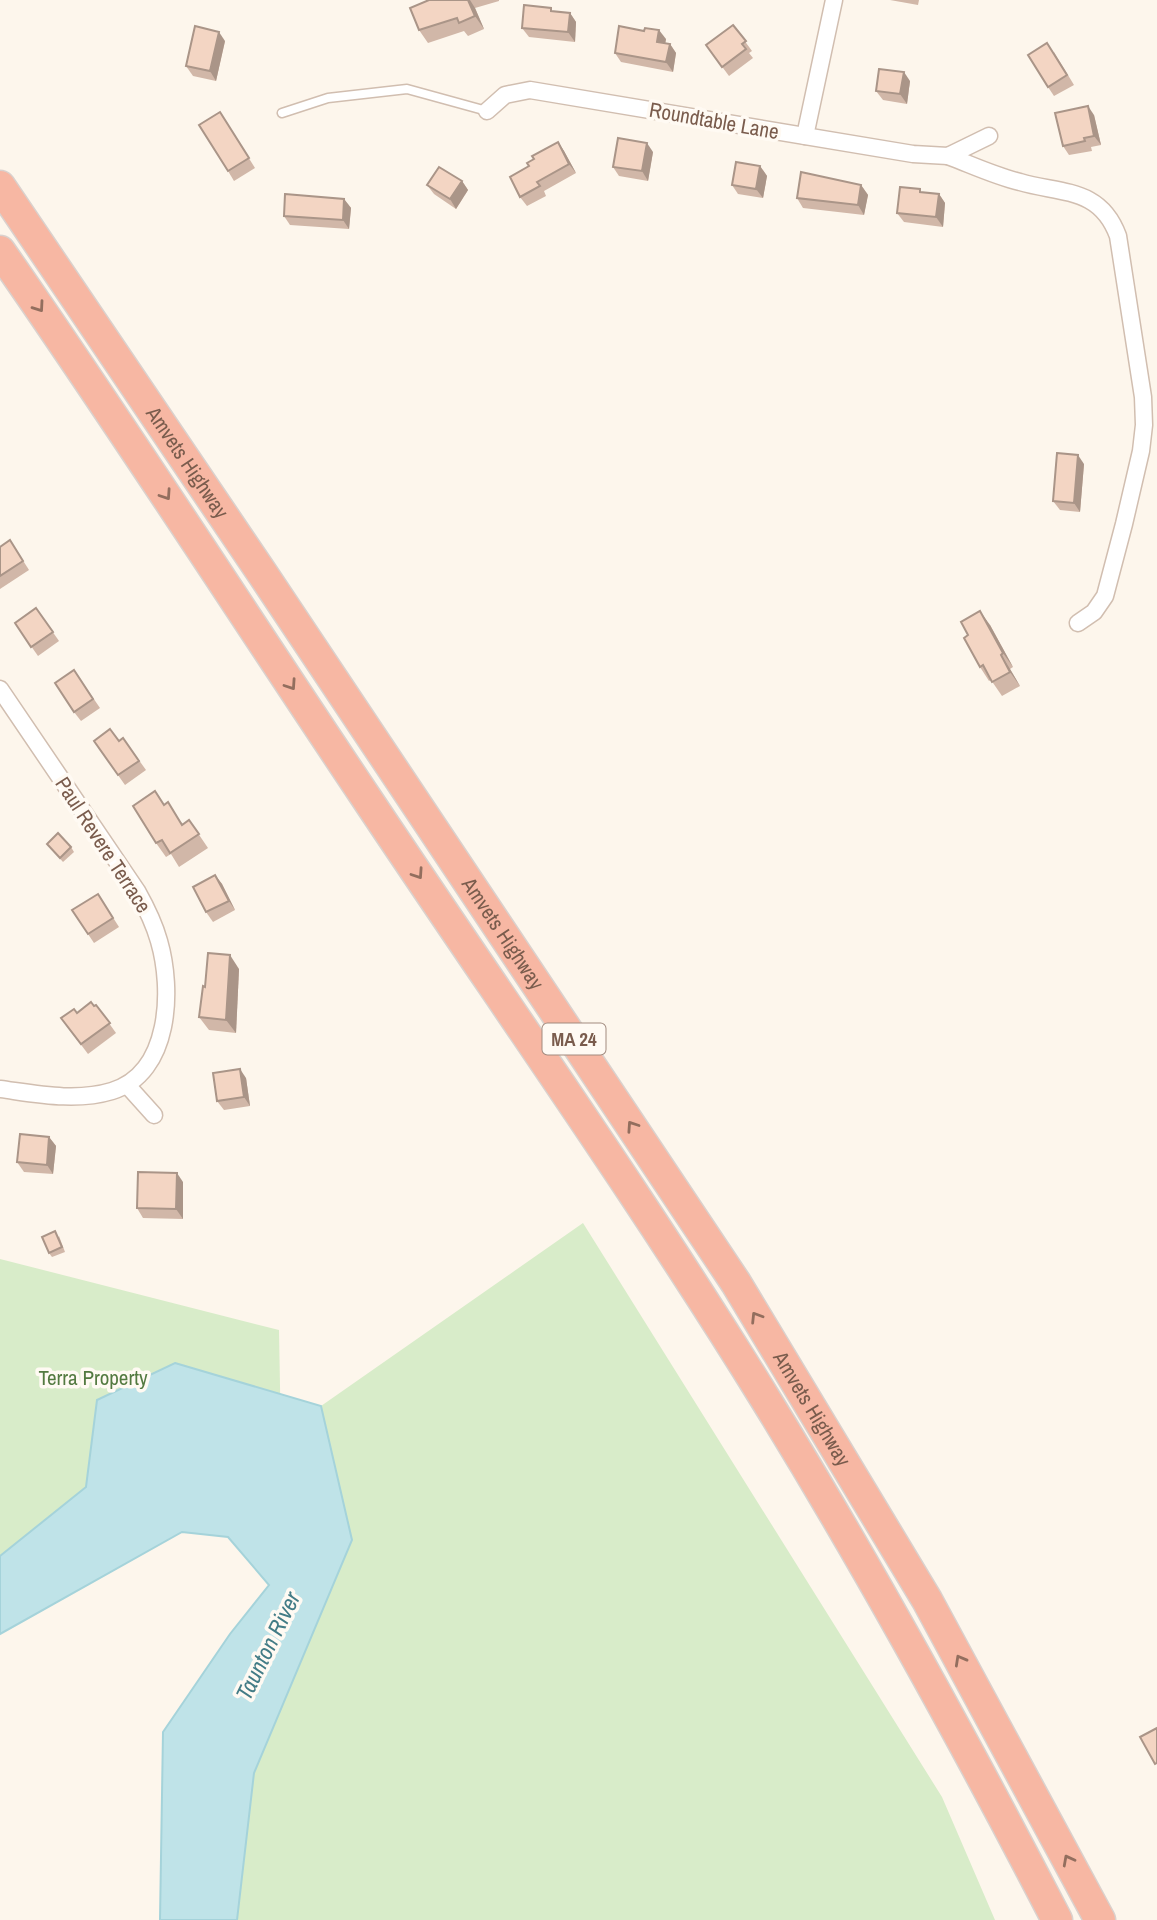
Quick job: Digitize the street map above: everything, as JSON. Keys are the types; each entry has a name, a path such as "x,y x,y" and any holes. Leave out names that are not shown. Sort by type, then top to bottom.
{"highway":[{"name":"Amvets Highway","path":"0,187 262,573 736,1283 927,1600 1100,1920"},
{"name":"Amvets Highway","path":"0,251 582,1115 765,1399 946,1712 1057,1920"}],"street":[{"path":"805,136 834,0"},
{"name":"Roundtable Lane","path":"487,111 505,95 530,90 913,154 948,156 1021,183 1090,199 1113,222 1118,236 1143,397 1144,425 1141,451 1105,596 1094,612 1078,623"},
{"name":"Roundtable Lane","path":"948,156 989,136"},
{"name":"Paul Revere Terrace","path":"0,689 137,891 148,910 160,942 166,989 159,1042 151,1059 127,1085"},
{"path":"0,1089 71,1097 101,1094 127,1085 154,1115"}],"lane":[{"path":"282,113 328,98 407,89 487,111"}],"green space":[{"path":"583,1223 942,1797 995,1920 237,1920 254,1773 352,1540 321,1406"},
{"name":"Terra Property","path":"0,1259 279,1330 281,1442 0,1582"}],"water":[{"name":"Taunton River","path":"175,1363 321,1406 352,1540 254,1773 237,1920 160,1920 163,1732 230,1634 269,1585 228,1537 182,1532 0,1634 0,1556 86,1487 97,1400"}],"building":[{"path":"429,0 468,0 475,16 459,23 457,18 419,30 410,8"},
{"path":"524,5 570,13 568,32 522,28"},
{"path":"733,25 746,41 742,44 746,49 722,67 706,45"},
{"path":"195,26 219,32 210,71 186,66"},
{"path":"619,26 644,31 645,28 659,30 657,42 670,44 666,62 615,53"},
{"path":"1047,43 1067,75 1048,87 1028,55"},
{"path":"879,69 904,72 900,94 876,91"},
{"path":"1088,106 1094,136 1063,146 1055,113"},
{"path":"220,112 249,158 228,171 199,125"},
{"path":"618,138 647,143 642,171 613,167"},
{"path":"558,142 569,164 537,182 540,186 520,197 510,177 529,166 527,163 534,159 532,156"},
{"path":"736,162 760,166 756,189 732,185"},
{"path":"439,167 462,181 450,199 427,185"},
{"path":"801,172 861,185 858,205 797,198"},
{"path":"900,187 939,194 936,217 897,213"},
{"path":"285,194 344,199 343,220 284,216"},
{"path":"1057,453 1078,455 1074,503 1053,501"},
{"path":"10,540 23,561 0,576 0,547"},
{"path":"36,608 53,632 31,647 15,623"},
{"path":"980,611 1003,653 1001,655 1010,672 992,682 964,638 968,635 961,622"},
{"path":"74,670 93,699 74,712 55,683"},
{"path":"110,729 119,741 123,738 139,761 118,775 94,741"},
{"path":"155,791 164,805 168,802 182,825 189,820 199,834 170,853 162,840 156,843 133,806"},
{"path":"58,833 71,847 60,858 47,844"},
{"path":"215,875 229,901 206,912 193,887"},
{"path":"98,894 113,918 88,934 72,910"},
{"path":"208,953 230,955 226,1020 199,1017"},
{"path":"91,1002 110,1023 81,1044 61,1018 74,1009 77,1013"},
{"path":"240,1069 244,1097 217,1101 213,1073"},
{"path":"20,1134 49,1137 47,1165 17,1162"},
{"path":"138,1172 177,1173 176,1209 137,1208"},
{"path":"55,1231 62,1247 49,1253 42,1237"},
{"path":"1157,1728 1157,1763 1155,1764 1140,1737"}]}
